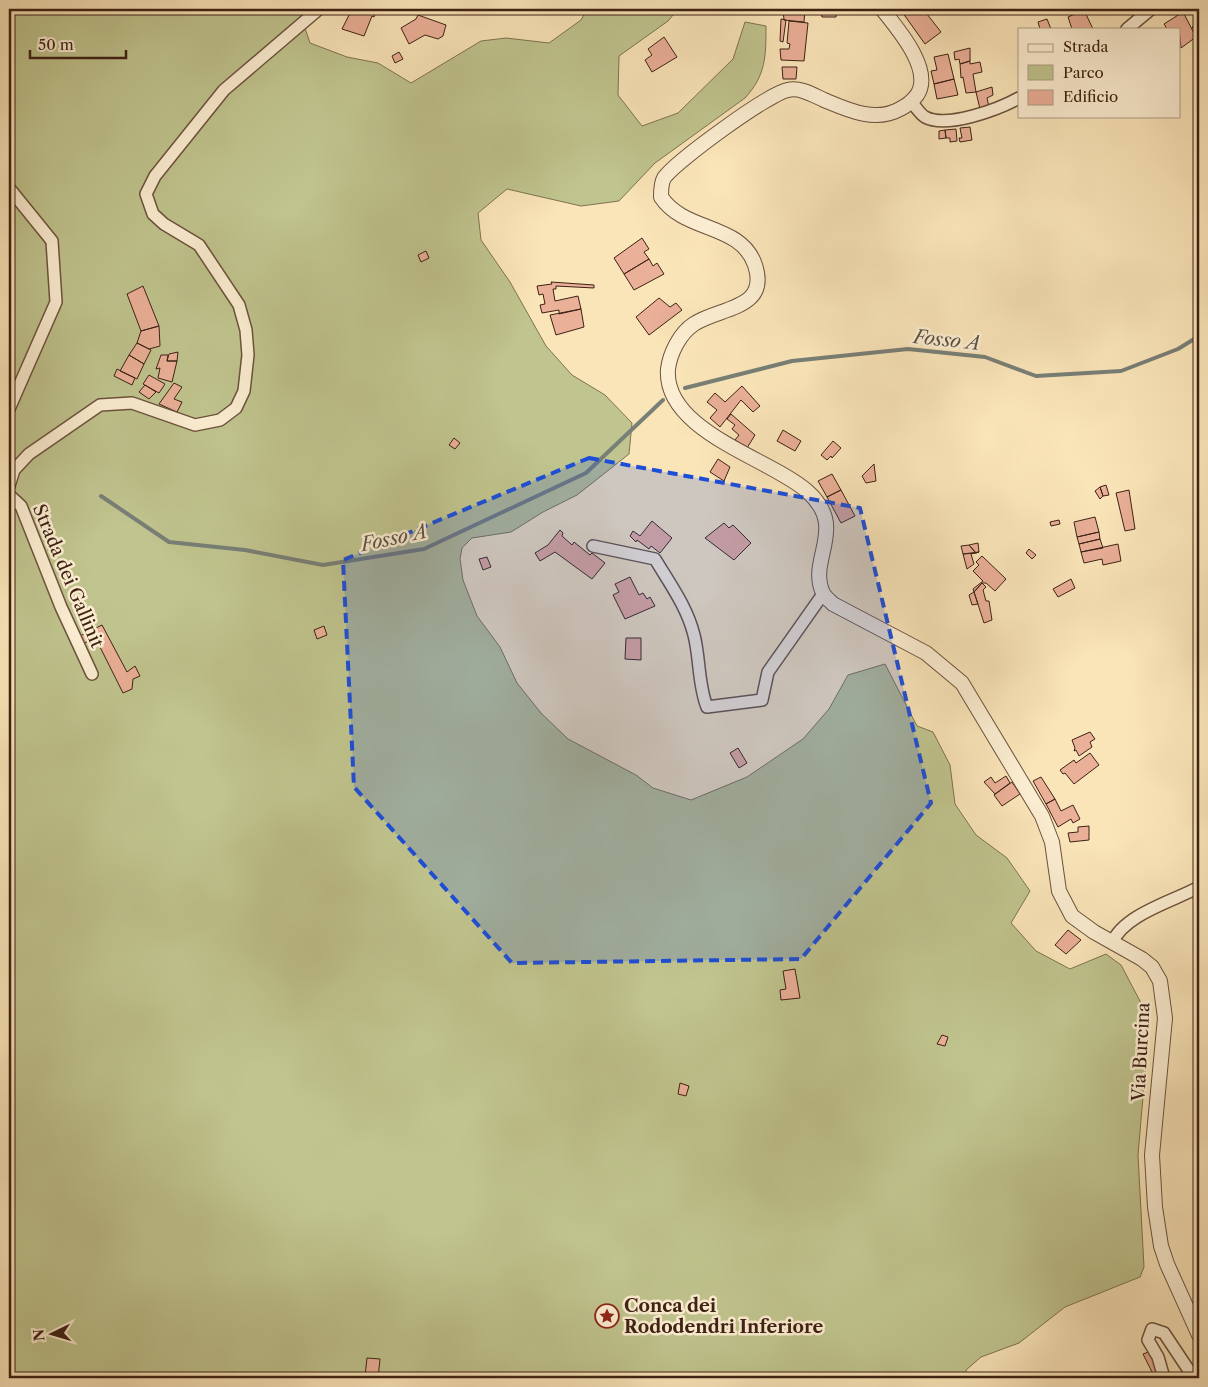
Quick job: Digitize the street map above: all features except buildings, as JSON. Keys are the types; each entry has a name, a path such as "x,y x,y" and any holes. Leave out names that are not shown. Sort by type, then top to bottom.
{"street":[{"path":"9,486 14,470 29,454 100,405 132,403 196,425 220,420 236,408 244,391 248,355 246,330 239,304 199,246 164,224 153,214 146,194 155,176 224,90 319,9"},
{"path":"594,546 655,559 688,616 695,637 703,697 707,707 762,700 768,672 823,594 818,575 827,540 825,516 808,492 794,481 745,456 700,426 676,401 669,385 668,368 681,336 693,325 708,317 744,304 754,296 757,282 756,267 750,252 741,242 692,222 668,207 660,197 661,188 664,179 675,167 733,122 758,105 788,90 808,92 860,113 876,116 892,114 912,103 922,88 920,70 905,40 882,9"},
{"path":"1128,28 1151,9"},
{"path":"912,103 925,117 942,121 995,111 1018,99"},
{"path":"9,188 52,241 56,302 9,408"},
{"name":"Strada dei Gallinit","path":"9,495 21,506 61,607 92,674"},
{"name":"Via Burcina","path":"823,594 833,604 926,653 962,683 1042,816 1052,842 1059,891 1065,906 1081,924 1142,959 1152,967 1160,980 1165,1018 1152,1155 1155,1207 1161,1246 1167,1264 1199,1335"},
{"path":"1112,943 1115,935 1128,923 1163,903 1199,887"},
{"path":"1164,1378 1158,1357 1148,1340 1152,1329 1164,1333 1194,1378"}],"highlighted area":[{"path":"589,458 860,508 931,803 801,959 512,963 354,787 343,560"}],"green space":[{"path":"9,9 307,9 302,19 310,43 347,57 378,63 411,83 481,41 506,38 549,43 581,20 587,9 678,9 668,21 619,56 618,95 642,126 678,113 733,59 745,22 766,26 765,56 761,73 752,90 745,98 655,163 619,201 581,206 507,189 478,213 481,240 510,282 546,346 572,375 605,395 632,423 629,454 577,495 543,512 511,532 472,538 462,548 460,559 463,580 477,616 500,647 517,683 541,713 568,739 636,775 653,788 691,800 747,777 803,739 829,709 848,675 885,664 917,726 933,732 950,765 955,804 976,835 1007,858 1030,891 1011,923 1036,951 1070,969 1106,954 1121,965 1140,1001 1148,1039 1138,1155 1144,1267 1140,1277 1065,1307 1019,1343 981,1357 966,1370 967,1378 9,1378"}],"waterway":[{"name":"Fosso A","path":"685,388 792,361 908,349 985,357 1036,376 1121,371 1178,349 1199,336"},
{"name":"Fosso A","path":"101,496 169,542 245,550 323,565 424,549 586,473 663,400"}],"place":[{"name":"Conca dei Rododendri Inferiore","path":"607,1316"}]}
